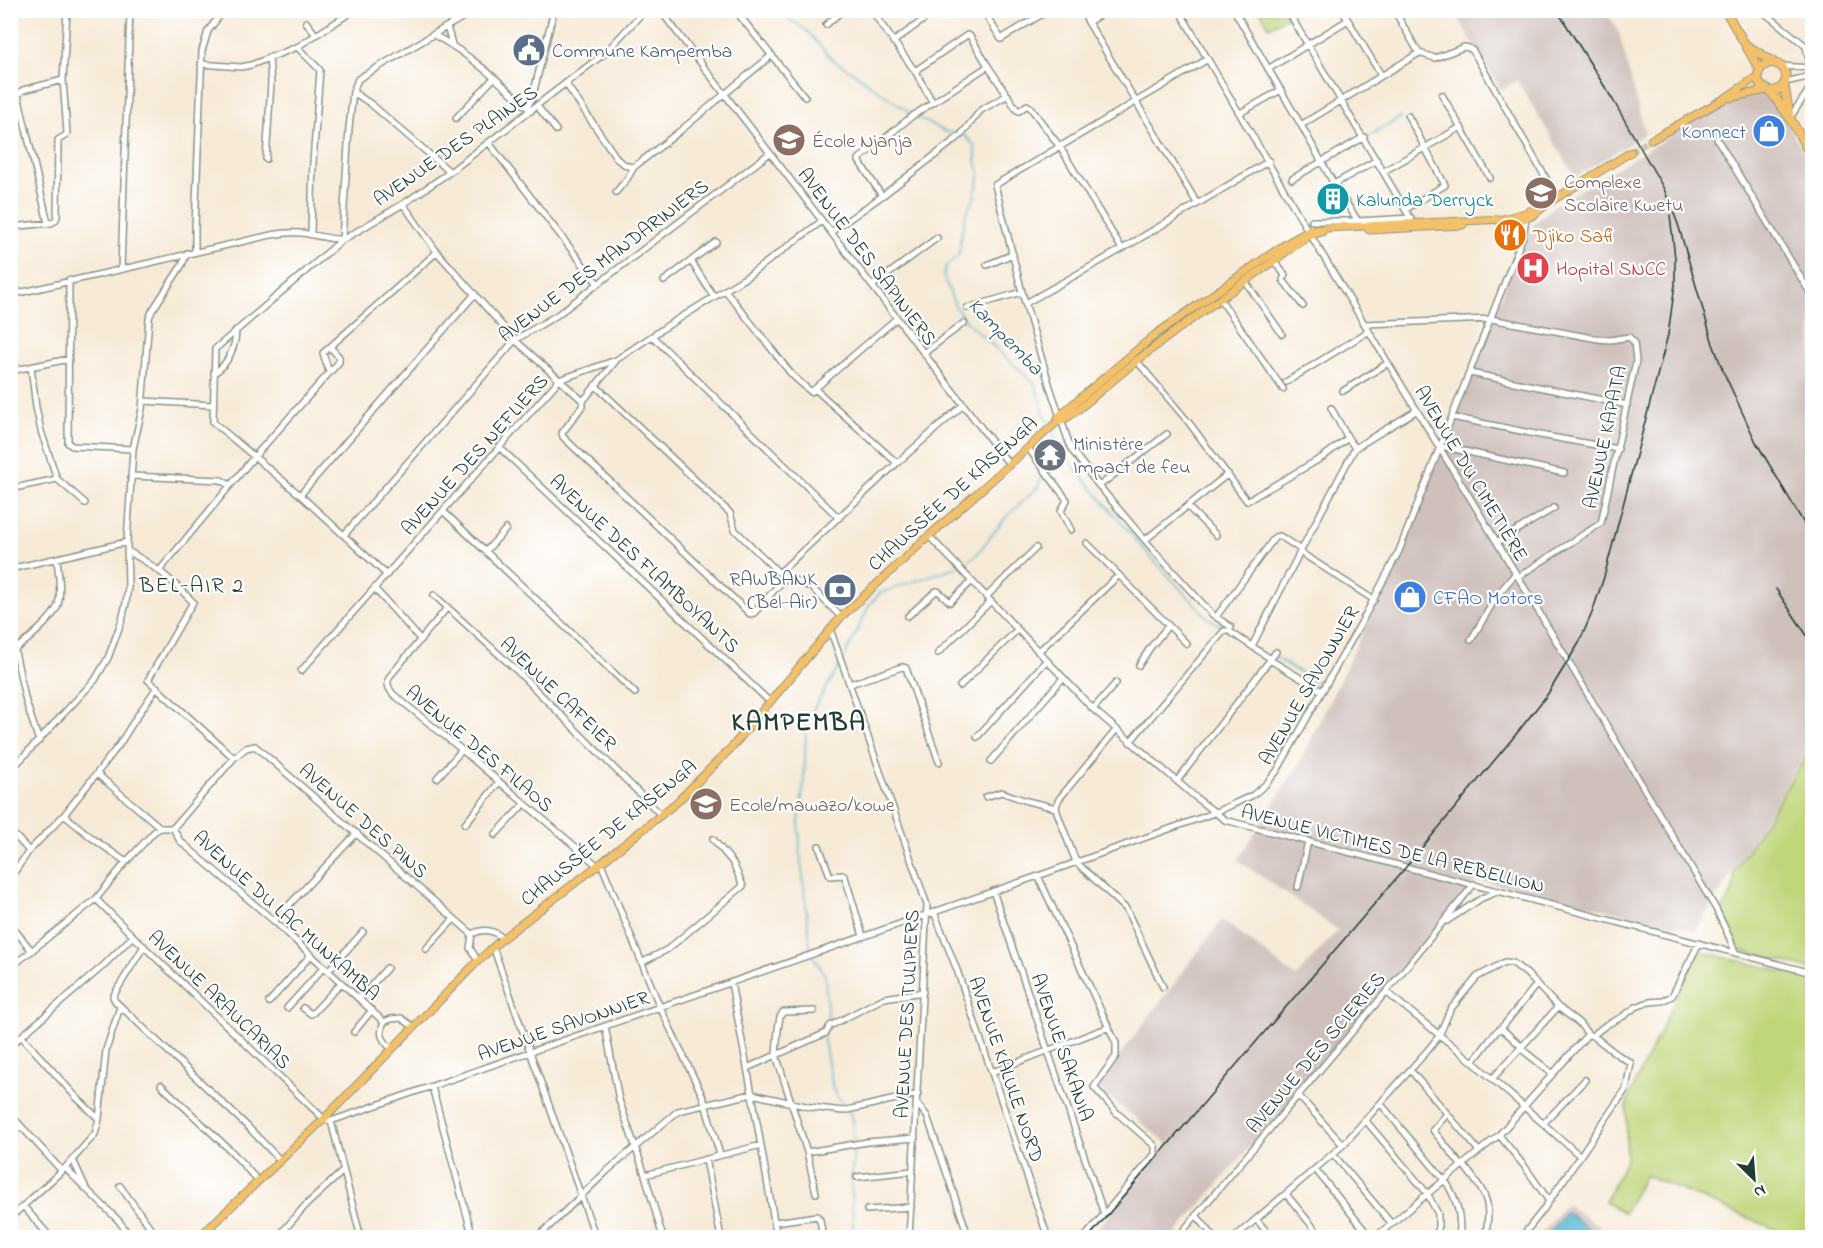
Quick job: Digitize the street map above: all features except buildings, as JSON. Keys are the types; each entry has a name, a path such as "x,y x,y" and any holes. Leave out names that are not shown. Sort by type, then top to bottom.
{"highway":[{"path":"1725,10 1746,45 1759,73 1760,84 1768,90 1790,119 1812,158"},
{"path":"1746,45 1778,65 1785,73 1784,83 1790,119"},
{"path":"1759,73 1767,64 1778,65"},
{"path":"1768,90 1778,89 1784,83"}],"main road":[{"path":"1651,140 1724,99 1759,73"},
{"path":"1724,99 1768,90"},
{"name":"CHAUSSÉE DE KASENGA","path":"200,1236 280,1160 328,1120 392,1049 493,947 661,815 693,787 734,746 841,617 1056,422 1158,338 1284,245 1310,233 1326,228 1526,216 1631,152"},
{"name":"CHAUSSÉE DE KASENGA","path":"1056,422 1136,360 1158,338 1220,299 1310,233"}],"street":[{"path":"10,227 48,223 55,221 57,217 58,140 67,135 63,80 67,10"},
{"path":"121,269 130,10"},
{"path":"195,251 202,51 213,24 224,10"},
{"path":"201,64 241,67 251,65 297,46 355,10"},
{"path":"10,294 195,251 290,232 342,240 353,92 356,83 363,75 475,10"},
{"path":"434,34 452,44 529,109 554,10"},
{"name":"AVENUE DES PLAINES","path":"213,405 215,349 342,240 403,204 450,172 529,109 537,106 566,84 605,53 645,10"},
{"name":"AVENUE DES SAPINIERS","path":"660,10 1009,464"},
{"path":"735,10 805,96"},
{"path":"826,26 843,10"},
{"path":"871,10 915,71 933,103"},
{"path":"893,42 937,10"},
{"path":"983,10 1001,39 1049,10"},
{"path":"1082,10 1197,203"},
{"path":"1088,22 1108,10"},
{"name":"AVENUE DU CIMETIÈRE","path":"1179,10 1310,233 1716,909 1735,953"},
{"path":"1234,10 1334,184 1358,221"},
{"path":"1304,10 1292,18 1413,223 1312,221"},
{"path":"1342,10 1381,75"},
{"path":"1394,10 1419,53 1435,58 1464,47 1473,51 1552,189"},
{"path":"1761,10 1812,51"},
{"path":"1268,69 1348,20"},
{"path":"306,22 316,35"},
{"path":"447,27 452,44"},
{"path":"915,71 968,35 1018,111 1028,105 1060,147 1122,249"},
{"path":"297,46 320,70 313,162 311,234"},
{"path":"1790,119 1810,87 1811,68 1806,46"},
{"path":"1301,125 1419,53"},
{"path":"616,192 634,166 772,55"},
{"path":"266,159 271,83 269,57"},
{"path":"1208,59 995,185 1056,422 1071,449 1145,540 1228,630 1273,656 1322,691"},
{"path":"1778,65 1811,68"},
{"path":"882,196 859,160 913,115 988,66"},
{"path":"456,118 494,78"},
{"path":"1784,83 1811,78"},
{"path":"10,97 18,95 22,90 63,80"},
{"path":"566,84 618,160 627,166 634,166"},
{"path":"1240,113 1281,90"},
{"path":"353,92 371,104 450,172"},
{"path":"18,95 48,223"},
{"path":"831,232 960,136 981,110 1008,95"},
{"path":"1442,95 1490,178"},
{"path":"537,106 555,130"},
{"path":"1406,208 1445,186 1408,116"},
{"path":"1384,171 1461,127"},
{"path":"1292,179 1364,137"},
{"path":"1717,139 1812,296"},
{"path":"489,143 598,284"},
{"path":"1804,145 1812,151"},
{"name":"AVENUE DES MANDARINIERS","path":"344,535 515,340 557,315 770,153"},
{"path":"1026,303 1122,249 1269,160"},
{"path":"1334,184 1377,160"},
{"path":"403,204 437,252 515,340 583,401"},
{"name":"AVENUE SAVONNIER","path":"328,1120 432,1087 1038,876 1214,813 1253,795 1272,778 1374,600 1399,551 1523,236 1526,216"},
{"name":"AVENUE DES NEFLIERS","path":"301,671 560,380 616,360 748,276 822,221"},
{"path":"872,286 937,238"},
{"path":"664,281 716,242"},
{"path":"329,372 323,353 437,252"},
{"path":"10,771 90,687 108,658 126,603 128,587 127,542 133,449 143,401 150,314 182,265 187,253"},
{"path":"987,265 1013,254"},
{"path":"691,261 714,297"},
{"path":"1274,261 1285,275 1283,280 1303,306"},
{"path":"69,280 68,443 72,446 133,449"},
{"path":"1245,281 1282,334"},
{"path":"725,290 792,375 812,392 897,318"},
{"path":"967,308 1022,292"},
{"path":"300,495 475,294"},
{"path":"1220,299 1283,389"},
{"name":"AVENUE KAPATA","path":"1365,324 1491,319 1598,339 1615,340 1625,337 1632,339 1636,361 1601,523 1517,575"},
{"path":"924,353 964,323"},
{"path":"214,373 222,368 235,344 236,330"},
{"path":"1286,382 1369,331"},
{"path":"652,337 839,518"},
{"path":"159,571 339,359 330,347"},
{"path":"10,371 69,359"},
{"path":"616,360 583,401 583,405 562,433 563,437 750,614 786,577"},
{"path":"1136,360 1190,424 1246,500 1251,500 1348,438"},
{"path":"1343,391 1388,363"},
{"path":"31,367 39,423 57,480 85,503"},
{"path":"1470,373 1627,405"},
{"path":"595,385 732,516 735,530 779,573 812,588 841,617"},
{"path":"815,389 897,463"},
{"path":"143,401 213,405 213,422 300,495 387,574"},
{"path":"779,573 963,405"},
{"path":"1331,408 1355,448"},
{"path":"1253,644 1355,448 1417,410"},
{"path":"1452,417 1618,449"},
{"path":"1099,486 1167,434"},
{"name":"AVENUE DES FLAMBOYANTS","path":"499,447 770,702"},
{"path":"1440,447 1564,473"},
{"path":"1028,448 1067,500 1061,512 1071,530"},
{"path":"1145,540 1228,474"},
{"path":"132,476 221,480 230,485"},
{"path":"10,489 57,480"},
{"path":"1188,507 1216,535"},
{"path":"1497,542 1554,508"},
{"path":"443,511 635,693"},
{"path":"486,551 506,529"},
{"name":"AVENUE VICTIMES DE LA REBELLION","path":"929,536 1093,709 1225,820 1812,973"},
{"path":"1216,617 1275,537 1280,537 1374,600"},
{"path":"10,569 127,542"},
{"path":"1087,543 1187,644"},
{"path":"938,653 1036,548"},
{"path":"10,968 96,899 148,838 161,828 173,828 234,758 148,679 193,603 159,571 128,551"},
{"path":"15,649 32,636 57,608 59,592 57,558"},
{"path":"1038,652 1119,575"},
{"path":"1471,640 1498,594 1517,575"},
{"path":"908,616 936,591 951,602 971,582"},
{"path":"375,589 420,639 447,608"},
{"name":"AVENUE CAFEIER","path":"434,595 532,685 661,815"},
{"path":"1138,665 1168,626"},
{"path":"10,628 15,649 14,661 39,741"},
{"name":"AVENUE DES TULIPIERS","path":"830,629 926,902 918,1105 909,1238"},
{"path":"960,686 1017,630"},
{"path":"1130,742 1228,630"},
{"name":"AVENUE DES FILAOS","path":"420,639 390,676 388,688 524,804 599,864"},
{"path":"1177,781 1273,656"},
{"path":"977,737 1046,661"},
{"path":"850,684 902,667 906,668 939,762"},
{"path":"991,761 1063,678"},
{"path":"1093,709 1116,683"},
{"path":"10,877 97,774 157,687"},
{"path":"1116,730 1059,799 1056,808 1076,862 1126,909 1163,987"},
{"name":"AVENUE DES PINS","path":"234,758 248,747 257,746 472,934"},
{"path":"437,778 462,750"},
{"path":"97,774 161,828"},
{"path":"465,824 499,782"},
{"path":"986,797 1001,792 1056,808"},
{"path":"495,835 524,804"},
{"path":"64,815 126,862"},
{"name":"AVENUE DU LAC MUNKAMBA","path":"173,828 180,841 274,921 384,1022"},
{"path":"10,830 30,851"},
{"path":"274,921 357,833"},
{"path":"643,962 669,949 743,886 733,863 713,839"},
{"path":"1298,887 1308,841"},
{"path":"819,846 830,876 843,875 846,879 863,936"},
{"path":"599,864 643,962 660,1007 697,1083 720,1155"},
{"path":"1038,876 1116,1043 1116,1056 1094,1087 1117,1113 1155,1146 1156,1150 1084,1238"},
{"name":"AVENUE DES SCIERIES","path":"1177,1238 1386,992 1474,884"},
{"path":"1441,925 1482,897 1500,890"},
{"name":"AVENUE SAKANIA","path":"993,891 1104,1214"},
{"name":"AVENUE ARAUCARIAS","path":"96,899 328,1120"},
{"name":"AVENUE KALULE NORD","path":"934,912 957,970 1048,1238"},
{"path":"426,949 454,919"},
{"path":"10,924 32,951"},
{"path":"478,961 470,948 472,934 487,930 503,938"},
{"path":"287,1008 363,932"},
{"path":"10,1046 103,966 133,936"},
{"path":"1315,1169 1373,1238 1498,1135 1590,1035 1636,1007 1670,998 1699,943"},
{"path":"144,946 113,995 115,1002 280,1160"},
{"path":"493,947 596,1238"},
{"path":"269,1002 311,955"},
{"path":"1234,1238 1334,1154 1382,1104 1439,1036 1450,1010 1477,977 1509,962 1527,974 1590,1035 1630,1063 1626,1089 1521,1238"},
{"path":"359,999 387,968"},
{"path":"303,1008 313,1013 341,983"},
{"path":"730,983 777,1238"},
{"path":"1473,1062 1537,984"},
{"path":"747,1068 825,1034 830,1026 880,999 923,992"},
{"path":"1386,992 1493,1078 1579,1155"},
{"path":"1493,1078 1558,1006"},
{"path":"10,1218 64,1170 95,1134 99,1119 106,1050 120,1007"},
{"path":"354,1032 372,1011"},
{"path":"813,1011 783,1012 778,1029 776,1055 807,1152 816,1192"},
{"path":"392,1049 382,1037 381,1029 384,1022 401,1018 414,1027"},
{"path":"605,1026 616,1091 645,1175 663,1238"},
{"path":"992,1072 1109,1027"},
{"path":"1501,1028 1553,1074"},
{"path":"22,1036 77,1098 99,1119"},
{"path":"1411,1071 1479,1151"},
{"path":"1544,1123 1585,1080"},
{"path":"160,1084 232,1152 258,1180"},
{"path":"432,1087 473,1238"},
{"path":"537,1238 635,1146 675,1113 752,1094 827,1110 850,1110 918,1094"},
{"path":"1298,1095 1343,1145"},
{"path":"1382,1104 1444,1179 1457,1204 1460,1217 1460,1238"},
{"path":"918,1105 927,1116 969,1238"},
{"path":"1447,1113 1433,1130 1483,1192 1488,1205 1489,1220 1485,1238"},
{"path":"10,1114 64,1170 86,1187 122,1225 130,1238"},
{"path":"328,1120 361,1238"},
{"path":"1366,1121 1427,1193 1438,1215 1438,1238"},
{"path":"10,1135 21,1126"},
{"path":"1498,1135 1549,1201"},
{"path":"807,1152 854,1144 915,1138"},
{"path":"645,1175 761,1145"},
{"path":"1334,1154 1391,1223"},
{"path":"706,1159 721,1238"},
{"path":"72,1160 86,1187"},
{"path":"277,1238 305,1206 343,1171"},
{"path":"857,1178 913,1171"},
{"path":"120,1186 158,1238"},
{"path":"1286,1194 1322,1238"},
{"path":"24,1207 51,1238"},
{"path":"867,1210 911,1207"},
{"path":"1196,1215 1215,1238"},
{"path":"775,1222 817,1216 820,1220 823,1238"},
{"path":"1256,1219 1272,1238"}],"shaded area":[{"path":"1454,11 1606,11 1619,33 1645,134 1575,177 1517,80 1501,90"},
{"path":"1762,81 1812,165 1812,743 1696,930 1477,880 1173,1237 1090,1238 1168,1144 1096,1087 1222,920 1296,977 1338,930 1238,860 1300,762 1383,591 1430,480 1521,246 1534,224 1555,205"},
{"path":"1565,1204 1614,1235 1612,1238 1538,1238"}],"green space":[{"path":"1260,11 1297,11 1269,27"},
{"path":"1812,747 1812,969 1740,950 1721,912 1733,891 1735,870"},
{"path":"1699,951 1812,979 1812,1237 1794,1237 1645,1175 1624,1213 1605,1202 1626,1159 1627,1102"}],"water":[{"path":"1566,1212 1593,1232 1589,1237 1547,1237"}],"waterway":[{"name":"Kampemba","path":"776,10 807,31 832,59 912,114"},
{"name":"Kampemba","path":"916,117 946,132 959,133"},
{"path":"1367,137 1401,117"},
{"name":"Kampemba","path":"963,135 975,148 980,174 974,198 965,216 958,256 946,266 943,275 955,306 967,322 1035,384 1043,412 1050,425"},
{"path":"1281,174 1287,184 1291,181"},
{"name":"Kampemba","path":"1052,430 1063,454 1149,555 1208,618 1227,629"},
{"path":"1050,473 1057,466 1063,454"},
{"path":"960,565 976,555 1007,516 1039,486 1040,480 1046,476"},
{"path":"843,660 870,604 880,593 956,567"},
{"name":"Kampemba","path":"1274,657 1319,684"},
{"path":"811,952 799,822 804,781 806,726 809,716 841,664"},
{"path":"813,956 825,975 828,1020 824,1031"},
{"path":"823,1036 833,1089 851,1115 854,1141"},
{"path":"854,1146 851,1186 854,1238"}],"tunnel":[{"path":"1631,152 1651,140"}],"railway":[{"path":"1557,10 1613,100 1664,189 1678,224 1713,344 1724,373 1756,442 1812,537"},
{"path":"1088,1238 1406,867 1513,738 1547,695 1579,643 1604,577 1668,335 1675,284 1675,258 1670,215"},
{"path":"1776,589 1812,643"}],"place":[{"name":"Commune Kampemba","path":"529,50"},
{"name":"Konnect","path":"1769,131"},
{"name":"École Njanja","path":"789,140"},
{"name":"Complexe Scolaire Kwetu","path":"1541,193"},
{"name":"Kalunda Derryck","path":"1333,199"},
{"name":"Djiko Safi","path":"1510,235"},
{"name":"Hopital SNCC","path":"1533,268"},
{"name":"Ministère Impact de feu","path":"1050,455"},
{"name":"RAWBANK (Bel-Air)","path":"840,590"},
{"name":"CFAO Motors","path":"1410,597"},
{"name":"Ecole/mawazo/kowe","path":"706,804"}],"district":[{"name":"BEL-AIR 2","path":"192,584"},
{"name":"KAMPEMBA","path":"799,721"}]}
